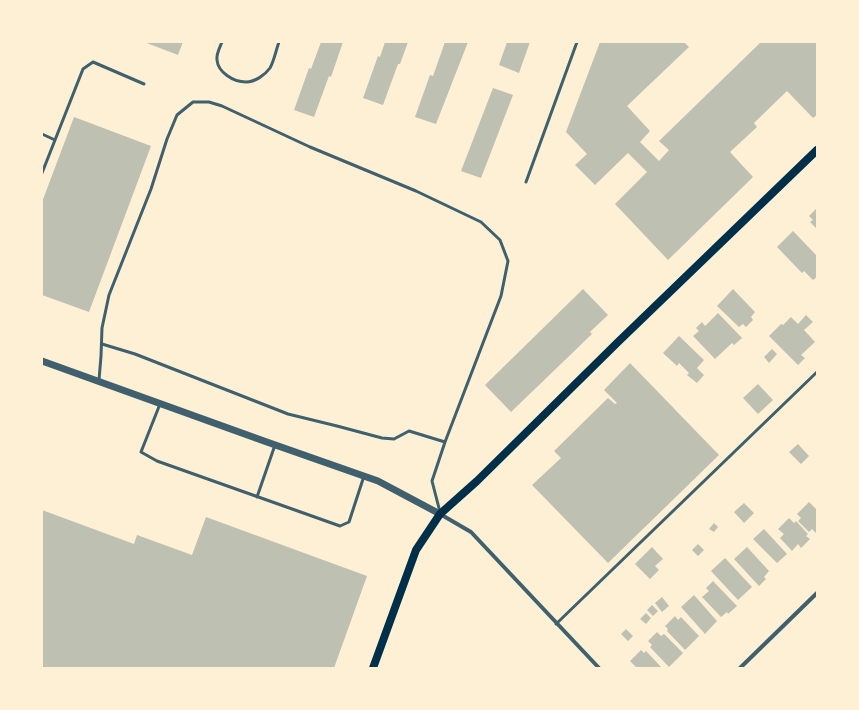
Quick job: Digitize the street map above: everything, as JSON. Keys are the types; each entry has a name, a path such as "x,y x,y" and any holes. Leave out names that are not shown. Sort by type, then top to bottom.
{"main road":[{"path":"373,668 416,550 440,514 478,481 618,342 817,150"}],"street":[{"path":"42,361 378,481 440,514 471,532 599,668"},
{"path":"740,668 817,593"}],"lane":[{"path":"222,42 216,58 219,69 230,77 246,82 256,79 270,67 279,42"},
{"path":"526,182 577,42"},
{"path":"42,174 83,69 93,62 144,84"},
{"path":"99,381 102,328 109,295 151,189 167,139 177,115 193,102 209,102 222,106 310,147 416,191 481,222 500,240 508,261 501,296 444,442 432,481 440,514"},
{"path":"42,134 55,140"},
{"path":"102,344 135,354 288,414 382,438 394,439 409,431 444,442"},
{"path":"556,624 817,372"},
{"path":"160,404 141,452 157,461 257,497 340,526 349,522 364,476"},
{"path":"257,497 275,445"}],"building":[{"path":"144,42 183,42 178,55"},
{"path":"321,42 343,42 331,77 329,76 314,117 294,110 309,68 311,69"},
{"path":"385,42 408,42 383,105 363,98 378,56 380,57"},
{"path":"445,42 468,42 436,124 415,117 430,75 433,76"},
{"path":"507,42 530,42 519,73 499,65"},
{"path":"600,42 684,42 689,47 627,106 650,131 640,142 659,161 669,150 659,141 761,42 817,42 817,115 813,118 787,91 754,123 757,127 730,152 753,177 668,260 615,204 647,172 628,153 595,185 575,165 587,154 566,132"},
{"path":"493,88 513,95 481,178 461,171"},
{"path":"74,117 151,146 89,312 42,295 42,202"},
{"path":"817,208 817,229 810,222 813,220 809,216"},
{"path":"793,231 817,256 817,277 813,280 804,271 802,273 777,247"},
{"path":"583,289 608,315 590,332 592,334 511,412 485,385"},
{"path":"733,289 755,312 751,317 753,320 746,327 743,324 739,327 717,306"},
{"path":"718,313 742,338 734,345 732,343 715,359 693,336 699,331 696,328 702,322 705,326"},
{"path":"806,315 813,322 804,330 815,342 801,355 805,358 798,365 769,336 781,324 783,325 791,317 798,324"},
{"path":"679,336 704,360 697,368 704,375 697,383 687,375 689,373 679,363 677,366 663,353"},
{"path":"772,349 777,354 769,363 764,357"},
{"path":"630,363 719,455 608,563 532,485 561,458 554,451 608,398 615,404 617,403 604,390"},
{"path":"758,384 773,400 758,414 743,398"},
{"path":"798,444 809,456 801,464 789,452"},
{"path":"809,502 817,510 816,533 812,529 809,532 798,521 801,518 797,514"},
{"path":"744,503 754,513 744,523 734,512"},
{"path":"42,510 134,544 137,535 192,555 206,517 367,576 334,668 42,668"},
{"path":"789,518 794,523 796,521 808,534 806,536 810,539 801,548 798,544 792,551 780,538 784,534 778,529"},
{"path":"714,523 718,527 714,532 709,529"},
{"path":"764,529 787,554 777,563 753,539"},
{"path":"698,544 704,550 698,556 692,550"},
{"path":"652,547 663,559 655,566 659,570 650,579 635,564"},
{"path":"747,547 769,571 764,577 766,579 759,586 734,559"},
{"path":"725,558 752,587 738,600 711,571"},
{"path":"713,581 737,606 728,614 727,612 721,617 702,597 709,591 706,588"},
{"path":"694,595 717,621 705,634 681,607"},
{"path":"662,597 669,606 662,612 655,603"},
{"path":"652,605 658,611 653,616 647,610"},
{"path":"646,613 651,618 646,624 640,619"},
{"path":"675,616 678,620 681,617 699,636 685,650 667,631 668,629 665,626"},
{"path":"626,629 633,636 628,641 621,634"},
{"path":"657,632 661,636 664,634 683,653 669,667 650,647 652,645 648,641"},
{"path":"641,650 644,653 646,651 662,668 637,668 630,661"}]}
